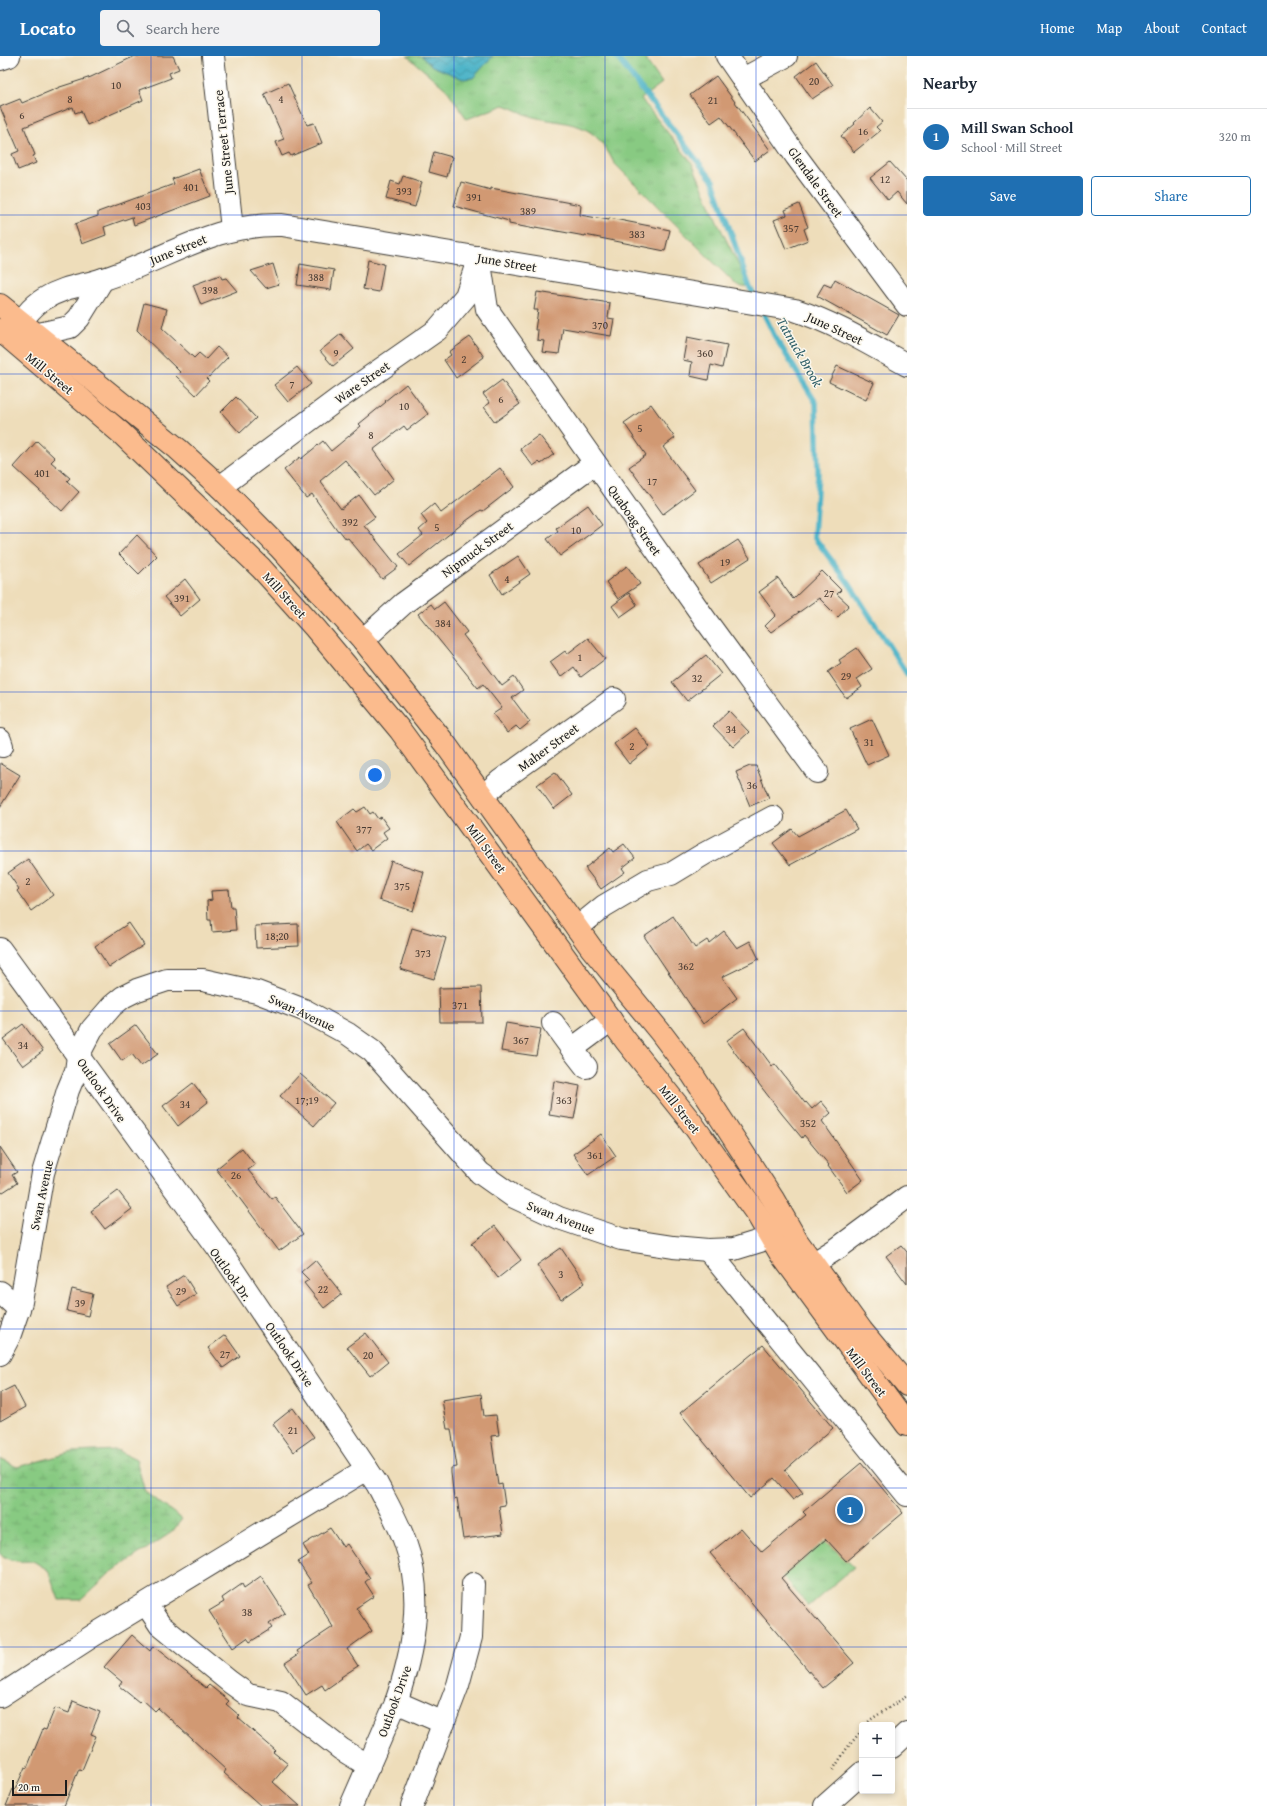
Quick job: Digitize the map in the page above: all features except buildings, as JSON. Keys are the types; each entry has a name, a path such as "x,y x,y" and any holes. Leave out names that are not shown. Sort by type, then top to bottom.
{"main road":[{"name":"Mill Street","path":"0,305 13,335 132,443 261,568 315,628 400,730 611,1020 696,1128 757,1214 769,1236 837,1332 907,1426"},
{"name":"Mill Street","path":"13,335 178,449 220,487 279,547 363,640 446,745 577,928 692,1074 797,1240 862,1330 907,1385"}],"street":[{"path":"0,59 9,56"},
{"name":"June Street Terrace","path":"213,56 232,229"},
{"name":"Glendale Street","path":"727,56 796,156 907,305"},
{"path":"743,79 786,56"},
{"name":"June Street","path":"13,335 40,302 50,295 74,285 104,279 207,237 232,229 258,225 294,226 795,310 846,331 907,366"},
{"name":"Quaboag Street","path":"479,257 487,309 707,622 817,772"},
{"name":"Ware Street","path":"220,487 338,399 437,330 466,296 479,257"},
{"path":"13,335 70,327 79,318 104,279"},
{"name":"Nipmuck Street","path":"363,640 404,603 595,463"},
{"name":"Maher Street","path":"482,796 500,781 614,700"},
{"path":"577,928 604,906 648,880 671,874 772,817"},
{"name":"Outlook Drive","path":"0,949 223,1255 377,1484 398,1523 406,1543 413,1577 415,1612 412,1646 396,1702 351,1806"},
{"name":"Swan Avenue","path":"0,1354 9,1337 18,1309 43,1173 68,1090 76,1071 78,1056 92,1029 101,1017 123,997 137,990 167,980 190,979 216,982 257,992 304,1010 348,1034 372,1051 480,1173 514,1197 559,1218 621,1239 673,1247 708,1250 734,1249 760,1241 787,1223"},
{"path":"572,1049 611,1020"},
{"path":"553,1023 586,1067"},
{"path":"814,1263 838,1248 907,1196"},
{"path":"708,1250 907,1495"},
{"path":"0,1292 18,1309"},
{"path":"0,1696 146,1604 367,1469"},
{"path":"412,1806 458,1685 471,1638 473,1584"},
{"path":"146,1604 160,1625 230,1682 248,1694 281,1702 341,1749 369,1766"},
{"path":"396,1702 444,1723"},
{"path":"895,1744 907,1733"},
{"path":"824,1806 859,1776"}],"path":[{"path":"868,1722 907,1696"},
{"path":"832,1772 847,1748 859,1734"}],"green space":[{"path":"407,56 643,56 662,83 641,99 692,163 718,223 750,288 737,286 614,163 606,149 590,132 571,124 533,117 504,105 467,119 447,90"},
{"path":"117,1450 136,1459 145,1492 182,1519 172,1532 110,1573 81,1600 59,1600 48,1570 33,1561 16,1561 8,1559 0,1554 0,1459 17,1467 73,1452"},
{"path":"826,1541 854,1567 809,1606 782,1576"}],"water":[{"path":"421,56 493,56 473,78 463,79 432,66"}],"waterway":[{"name":"Tatnuck Brook","path":"616,56 713,181 750,288 755,297"},
{"name":"Tatnuck Brook","path":"762,310 774,335 816,403 818,473 814,537 850,585 907,674"}],"place":[{"name":"Mill Swan School","path":"850,1510"}]}
